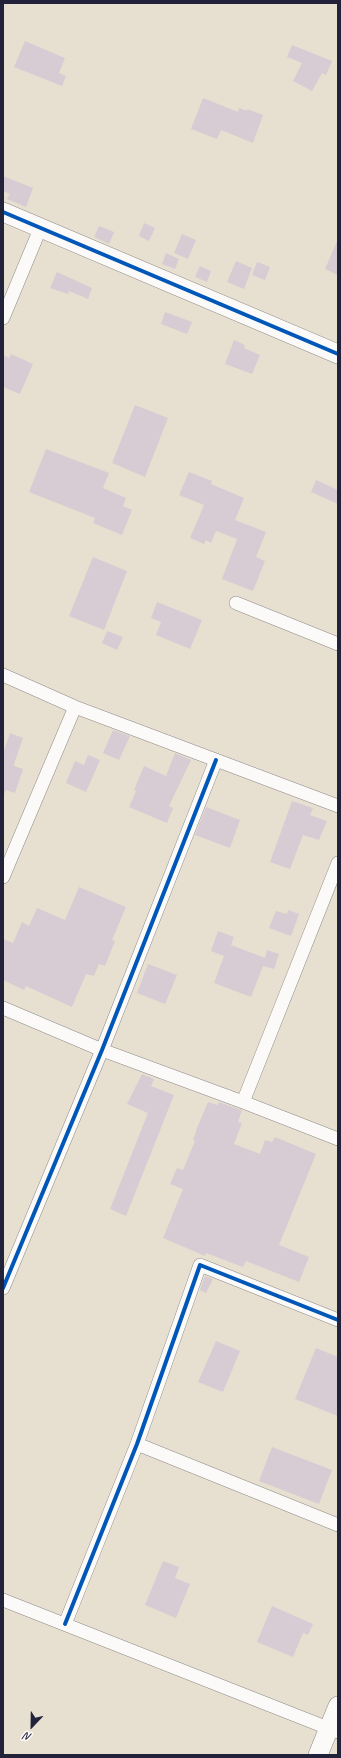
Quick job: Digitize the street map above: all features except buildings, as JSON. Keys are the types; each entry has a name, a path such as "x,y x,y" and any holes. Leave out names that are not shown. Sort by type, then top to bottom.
{"street":[{"path":"3,212 40,229 338,354"},
{"path":"3,318 40,229"},
{"path":"236,603 338,644"},
{"path":"3,674 75,707 338,806"},
{"path":"3,877 75,707"},
{"path":"3,1288 102,1050 216,760"},
{"path":"243,1102 338,862"},
{"path":"3,1008 102,1050 338,1139"},
{"path":"65,1624 137,1444 200,1266 338,1320"},
{"path":"137,1444 338,1525"},
{"path":"3,1600 334,1730"},
{"path":"318,1755 334,1730 338,1706"}],"cycle path":[{"path":"3,212 338,354"},
{"path":"3,1288 102,1050 216,760"},
{"path":"65,1624 137,1444 200,1265 338,1320"}]}
